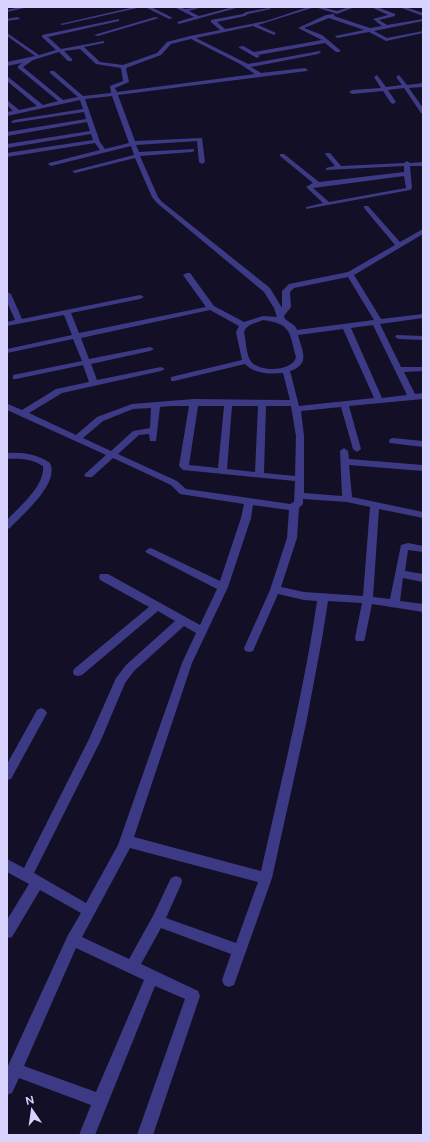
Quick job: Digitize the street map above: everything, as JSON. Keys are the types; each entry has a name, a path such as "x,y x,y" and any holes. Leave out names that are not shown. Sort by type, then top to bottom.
{"street":[{"path":"7,11 27,7"},
{"path":"62,24 140,7"},
{"path":"148,7 171,18"},
{"path":"176,7 197,17"},
{"path":"184,11 200,7"},
{"path":"179,23 237,7"},
{"path":"81,47 98,63 123,67 159,54 164,51 169,43 190,37 282,18 313,7"},
{"path":"317,7 337,14"},
{"path":"338,51 320,36 300,28 353,7"},
{"path":"373,7 393,15 376,19 386,27"},
{"path":"402,7 423,15"},
{"path":"223,30 213,21 245,15 246,13 267,8 282,18"},
{"path":"125,10 146,21"},
{"path":"328,16 370,30 386,40 423,32"},
{"path":"7,20 18,18"},
{"path":"96,35 157,18"},
{"path":"70,60 44,36 116,20"},
{"path":"337,37 423,20"},
{"path":"70,22 80,28"},
{"path":"254,25 274,34"},
{"path":"7,34 39,57"},
{"path":"412,34 423,40"},
{"path":"190,37 247,66 260,75"},
{"path":"253,54 326,41"},
{"path":"7,44 18,42"},
{"path":"7,64 39,57 59,50 102,42"},
{"path":"241,47 266,62"},
{"path":"247,66 318,52"},
{"path":"39,57 20,67 62,102"},
{"path":"123,67 126,82 112,87 136,155 155,197 159,202 267,290 276,303 281,318 292,328 300,357 299,362 294,367 286,370 267,372 251,366 246,361 240,332 244,325 254,320 263,318 281,318"},
{"path":"7,114 82,98 305,70"},
{"path":"52,72 82,98 93,132 104,151"},
{"path":"377,77 393,102"},
{"path":"399,77 423,112"},
{"path":"352,92 406,88 423,84 419,77"},
{"path":"7,78 42,107"},
{"path":"7,102 18,112"},
{"path":"14,122 86,110"},
{"path":"7,134 89,120"},
{"path":"7,146 93,132"},
{"path":"50,164 133,144 200,139 202,162"},
{"path":"7,155 97,141"},
{"path":"75,171 136,155 192,150"},
{"path":"328,154 339,168"},
{"path":"282,155 318,184"},
{"path":"308,208 408,189 407,163"},
{"path":"328,170 407,163 423,164"},
{"path":"328,204 309,187 318,184 407,174"},
{"path":"366,207 399,245"},
{"path":"281,318 288,302 286,291 292,286 350,274 423,230"},
{"path":"350,274 377,322 412,397"},
{"path":"187,275 211,308 244,325"},
{"path":"7,294 19,321"},
{"path":"7,324 140,297"},
{"path":"7,351 211,308"},
{"path":"67,312 94,383"},
{"path":"294,333 423,316"},
{"path":"346,326 379,400"},
{"path":"399,337 423,338"},
{"path":"16,377 150,349"},
{"path":"174,379 227,367 246,361"},
{"path":"22,414 59,391 161,368"},
{"path":"399,370 423,369"},
{"path":"8,407 174,483 183,492 290,507 298,504 300,479 300,436 295,406 286,370"},
{"path":"77,439 100,420 132,407 156,404 194,402 228,404 262,403 295,406 344,404 423,396"},
{"path":"194,402 184,466 186,468 300,479"},
{"path":"259,475 262,403"},
{"path":"89,475 136,433 154,435 156,404"},
{"path":"222,472 228,404"},
{"path":"344,404 357,449"},
{"path":"393,441 423,444"},
{"path":"344,451 347,499"},
{"path":"7,456 29,457 40,460 47,465 48,474 43,486 7,526"},
{"path":"345,462 423,468"},
{"path":"299,496 347,499 423,515"},
{"path":"7,1088 14,1069 73,940 126,841 187,663 223,587 246,518 249,502"},
{"path":"249,648 275,590 292,538 294,506"},
{"path":"360,638 368,600 375,506"},
{"path":"394,603 404,547 408,546 423,549"},
{"path":"150,551 223,587"},
{"path":"399,574 423,578"},
{"path":"104,577 202,631"},
{"path":"275,590 304,596 368,600 423,608"},
{"path":"229,980 266,878 300,724 317,639 323,597"},
{"path":"78,672 157,606"},
{"path":"7,932 95,740 120,681 130,668 183,620"},
{"path":"7,775 41,713"},
{"path":"126,841 266,878"},
{"path":"7,865 89,911"},
{"path":"131,968 158,921 176,882"},
{"path":"158,921 240,951"},
{"path":"73,940 193,996 146,1135"},
{"path":"87,1135 152,977"},
{"path":"14,1069 100,1101"}]}
